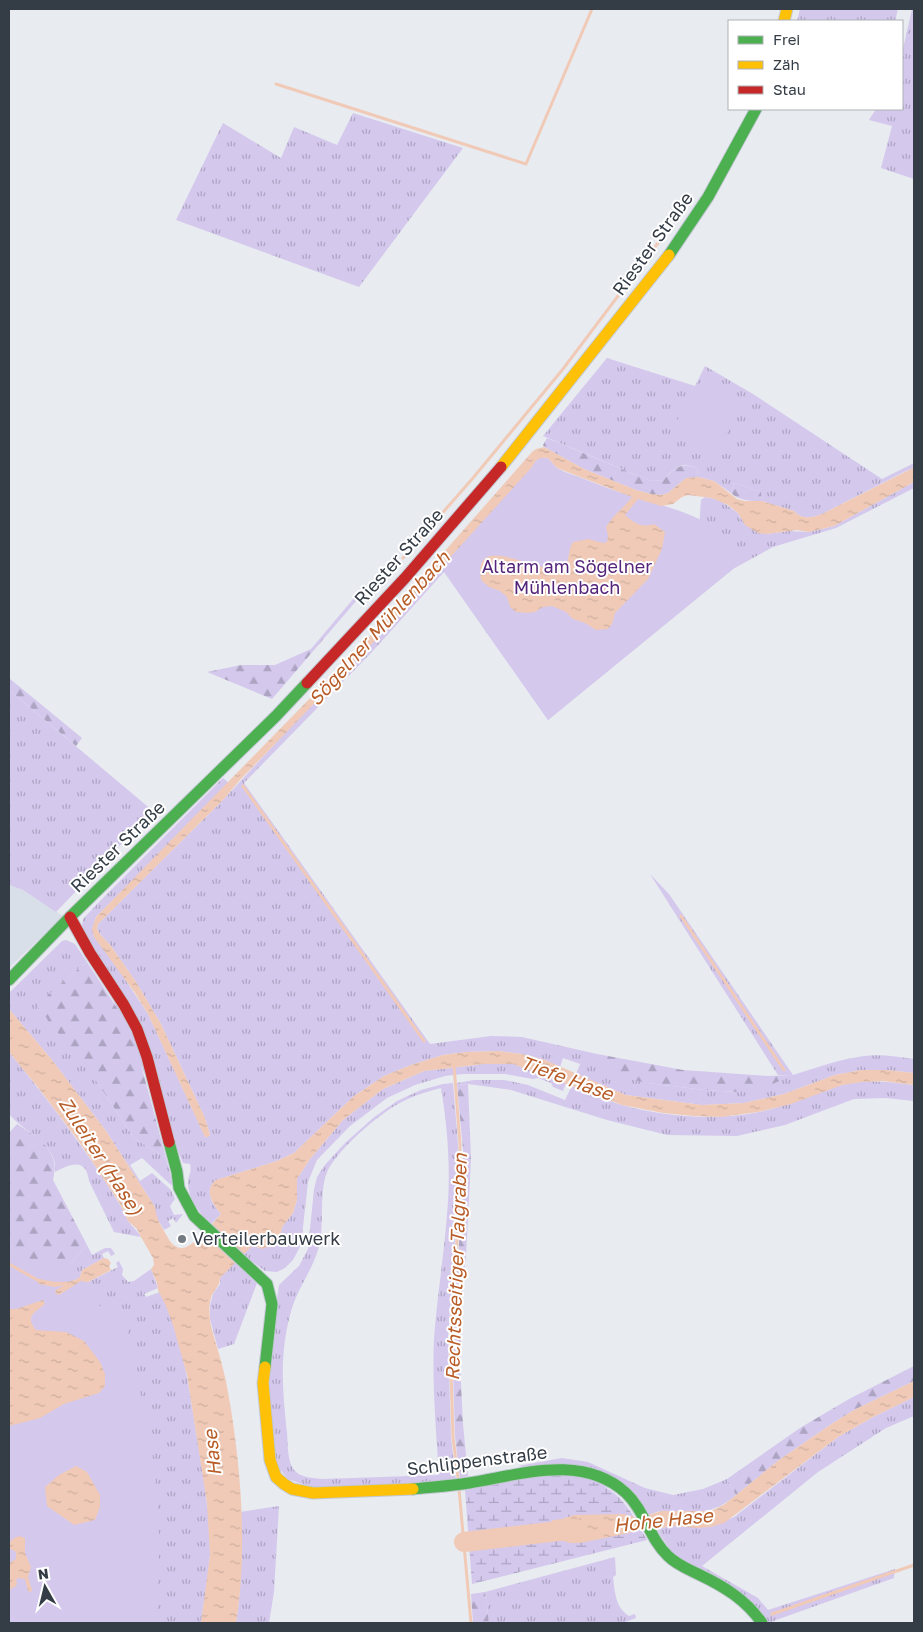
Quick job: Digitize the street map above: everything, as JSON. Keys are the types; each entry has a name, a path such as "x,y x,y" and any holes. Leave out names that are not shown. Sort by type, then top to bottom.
{"street":[{"name":"Riester Straße","path":"9,980 276,716 405,578 489,482 680,241 695,220 737,148 756,110"},
{"name":"Schlippenstraße","path":"70,918 137,1029 147,1057 177,1172 179,1188 194,1216 267,1284 272,1304 263,1383 270,1460 276,1477 292,1489 313,1493 448,1486 540,1469 562,1469 599,1477 630,1498 641,1512 656,1541 676,1564 731,1591 749,1607 762,1623"}],"shaded area":[{"path":"9,885 23,890 63,916 9,968"}],"green space":[{"path":"800,9 898,9 895,20 797,20"},
{"path":"912,9 914,9 914,179 881,168 892,126 869,120 875,110 903,110 903,49"},
{"path":"353,113 463,148 359,287 176,220 223,123 281,158 294,127 337,145"},
{"path":"607,358 695,386 705,366 753,394 882,479 914,463 914,468 822,514 807,517 762,501 761,492 735,483 731,493 714,481 698,477 697,468 691,466 678,467 663,480 651,481 543,436"},
{"path":"704,376 745,402 713,456 670,432"},
{"path":"547,438 651,481 663,480 674,469 681,466 697,468 698,477 686,478 668,493 661,495 651,494 584,469 544,447 543,445"},
{"name":"Altarm am Sögelner Mühlenbach","path":"541,457 548,458 557,468 565,472 701,520 712,526 726,538 733,550 734,559 733,569 548,720 441,567 535,461"},
{"path":"914,482 914,488 836,528 773,547 733,569 548,720 444,572 371,653 244,783 430,1044 491,1036 522,1037 597,1054 597,1059 647,1083 705,1090 738,1092 792,1075 778,1075 650,874 669,894 793,1075 846,1059 877,1055 914,1059 914,1073 861,1070 835,1075 784,1094 744,1103 702,1105 626,1095 576,1074 580,1064 563,1058 560,1067 545,1060 522,1054 498,1051 443,1055 384,1076 354,1096 294,1153 277,1161 216,1180 212,1184 210,1193 212,1202 221,1214 210,1225 190,1195 188,1183 191,1170 190,1164 183,1163 82,927 83,919 98,903 223,778 229,783 96,917 92,929 148,1014 205,1137 210,1135 205,1118 161,1024 136,982 111,946 100,934 97,929 98,924 223,800 506,494 698,542 701,500 705,497 721,501 738,513 741,519 767,534 788,531 809,532 834,526"},
{"path":"735,483 761,492 762,501 745,500 734,496 731,493"},
{"path":"354,598 357,600 272,699 207,672 241,665 275,665 311,649"},
{"path":"9,678 82,738 76,746 9,690"},
{"path":"9,690 153,811 56,912 23,890 9,885"},
{"path":"66,940 75,944 87,962 60,984 99,1085 134,1138 166,1158 173,1184 171,1185 142,1158 130,1165 140,1181 152,1173 171,1190 175,1199 170,1206 174,1215 183,1214 176,1223 173,1218 168,1221 171,1226 164,1230 155,1215 155,1207 106,1131 52,1060 9,1009 9,993 62,941"},
{"path":"87,962 132,1031 166,1158 134,1138 99,1085 37,1006"},
{"path":"9,1052 80,1144 141,1237 114,1232 89,1181 85,1168 81,1165 72,1165 55,1172 54,1160 47,1147 9,1114"},
{"path":"597,1054 683,1070 768,1076 793,1075 768,1086 738,1092 705,1090 647,1083 624,1078 597,1059"},
{"path":"484,1064 513,1064 566,1083 563,1091 553,1087 551,1083 538,1078 533,1079 505,1074 463,1074 445,1076 415,1085 387,1098 350,1126 317,1160 308,1182 301,1245 293,1260 285,1268 277,1272 265,1271 242,1254 253,1244 258,1248 280,1239 282,1227 293,1213 297,1200 297,1179 310,1159 343,1120 383,1089 424,1071"},
{"path":"474,1080 504,1080 528,1085 565,1100 572,1085 622,1105 638,1109 673,1115 708,1117 759,1112 842,1085 860,1082 914,1085 914,1101 886,1098 854,1099 785,1125 737,1136 667,1135 607,1120 511,1090 468,1084 457,1085 457,1083"},
{"path":"453,1083 458,1144 456,1227 448,1337 451,1437 456,1481 316,1489 288,1479 277,1466 266,1377 279,1285 299,1266 308,1249 314,1189 317,1177 324,1166 345,1143 373,1118 397,1101 421,1090","holes":["441,1088 447,1135 449,1182 434,1339 439,1475 323,1479 304,1476 294,1470 289,1457 283,1384 285,1337 293,1305 319,1246 326,1176 329,1168 351,1141 398,1104 414,1096"]},
{"path":"468,1084 471,1159 462,1296 460,1363 468,1476 460,1478 455,1436 452,1340 462,1203 463,1150 457,1085"},
{"path":"17,1124 33,1134 51,1153 55,1170 53,1180 87,1245 69,1265 57,1269 24,1260 14,1248 9,1246 9,1133"},
{"path":"87,1245 92,1255 105,1248 111,1248 115,1254 111,1256 108,1251 102,1254 104,1258 82,1270 81,1281 88,1282 118,1267 116,1263 119,1261 123,1269 122,1275 128,1282 134,1281 151,1269 158,1288 144,1294 146,1297 160,1292 175,1330 186,1370 208,1515 210,1555 201,1623 46,1623 9,1246 14,1248 24,1260 69,1265"},
{"path":"9,1246 14,1248 24,1260 64,1263 79,1274 101,1308 125,1309 130,1345 149,1434 155,1473 159,1537 156,1623 9,1623"},
{"path":"236,1261 257,1283 234,1344 218,1349 210,1319 210,1305 213,1294 220,1284 220,1278"},
{"path":"914,1366 914,1381 854,1410 833,1423 779,1460 736,1495 727,1479 800,1428 849,1399"},
{"path":"914,1397 914,1416 886,1428 818,1472 702,1566 758,1598 768,1610 895,1569 894,1578 770,1623 674,1555 654,1525 660,1528 673,1526 710,1527 734,1517 838,1437"},
{"path":"562,1458 588,1462 645,1488 673,1495 703,1489 727,1479 736,1495 718,1507 709,1510 692,1512 660,1511 647,1515 634,1494 518,1466"},
{"path":"544,1475 590,1481 610,1490 630,1511 647,1540 472,1584 465,1490"},
{"path":"279,1506 274,1592 269,1623 236,1623 241,1568 240,1512"},
{"path":"615,1557 616,1575 613,1577 616,1599 624,1612 629,1616 635,1614 636,1618 623,1623 489,1623 485,1592"},
{"path":"485,1592 489,1623 473,1623 471,1594"}],"water":[{"name":"Sögelner Mühlenbach","path":"544,447 584,469 651,494 661,495 668,493 686,478 698,477 714,481 737,499 762,501 807,517 822,514 914,468 914,482 834,526 809,532 797,530 767,534 758,533 745,525 738,513 728,505 712,498 688,495 673,504 661,506 638,499 625,515 638,524 654,524 665,532 662,549 648,579 615,613 612,624 608,629 596,630 552,606 543,607 535,612 516,612 510,607 507,597 481,580 481,567 484,559 492,556 512,558 546,568 566,565 573,542 588,539 603,543 607,542 606,527 632,497 557,468 548,458 536,460 532,467 368,648 240,780 223,800 98,924 97,929 100,934 111,946 136,982 161,1024 205,1118 210,1135 205,1137 148,1014 94,937 92,929 96,917 363,644 532,452"},
{"path":"9,1009 52,1060 106,1131 155,1207 159,1222 170,1241 175,1246 182,1248 194,1242 221,1214 212,1202 210,1193 210,1188 216,1180 277,1161 294,1153 354,1096 384,1076 443,1055 498,1051 522,1054 545,1060 626,1095 702,1105 744,1103 784,1094 835,1075 861,1070 914,1073 914,1085 883,1081 842,1085 791,1104 758,1112 721,1117 663,1113 622,1105 513,1064 484,1064 424,1071 383,1089 343,1120 310,1159 297,1179 297,1200 293,1213 282,1227 280,1239 275,1244 262,1249 253,1245 220,1278 211,1298 209,1309 211,1324 226,1380 233,1420 241,1507 242,1566 236,1623 201,1623 210,1555 207,1503 187,1375 173,1325 151,1269 154,1265 153,1258 137,1229 128,1221 120,1204 80,1143 9,1052"},
{"path":"104,1258 108,1259 111,1263 109,1266 111,1270 88,1282 81,1281 59,1295 55,1293 56,1290 64,1285 55,1287 39,1284 35,1278 58,1282 75,1280 80,1277 82,1270"},
{"path":"43,1300 45,1304 34,1312 31,1318 36,1330 66,1332 84,1341 100,1362 105,1374 105,1386 99,1393 64,1404 40,1418 9,1426 9,1309 16,1309"},
{"path":"914,1381 914,1397 838,1437 724,1523 698,1528 673,1526 660,1528 654,1525 642,1527 629,1533 580,1543 570,1543 557,1539 550,1534 550,1523 553,1520 574,1515 624,1514 637,1518 662,1511 711,1511 725,1504 779,1460 833,1423 854,1410"},
{"path":"76,1466 87,1472 100,1495 100,1507 95,1520 74,1525 47,1506 45,1487 59,1475"},
{"path":"19,1536 25,1538 25,1553 31,1567 28,1577 31,1592 28,1591 25,1579 18,1578 16,1586 9,1590 9,1563 16,1559 16,1552 9,1548 9,1543"}],"waterway":[{"path":"276,84 526,164 592,9"},
{"path":"403,558 473,478 563,369 667,231"},
{"path":"243,786 424,1041"},
{"path":"681,916 784,1070"},
{"name":"Rechtsseitiger Talgraben","path":"454,1065 460,1145 458,1226 450,1340 453,1437 458,1478"},
{"path":"9,1264 39,1281"},
{"name":"Rechtsseitiger Talgraben","path":"459,1489 471,1623"},
{"name":"Hohe Hase","path":"464,1542 576,1529"},
{"path":"772,1614 914,1565"}],"traffic: fast":[{"path":"669,255 708,197 755,110"},
{"path":"9,980 70,917 276,716 307,683"},
{"path":"169,1142 179,1188 194,1216 267,1284 272,1304 265,1367"},
{"path":"413,1489 462,1484 550,1470 590,1473 609,1481 626,1493 638,1508 656,1541 671,1559 718,1584 734,1595 749,1607 762,1623"}],"traffic: slow":[{"path":"784,20 787,9"},
{"path":"501,467 669,255"},
{"path":"265,1367 263,1383 270,1460 276,1477 284,1484 292,1489 313,1493 413,1489"}],"traffic: jam":[{"path":"307,683 405,578 501,467"},
{"path":"70,917 137,1029 147,1057 169,1142"}],"place":[{"name":"Verteilerbauwerk","path":"182,1239"}],"water label":[{"name":"Tiefe Hase","path":"567,1078"},
{"name":"Zuleiter (Hase)","path":"101,1156"},
{"name":"Hase","path":"212,1453"}]}
